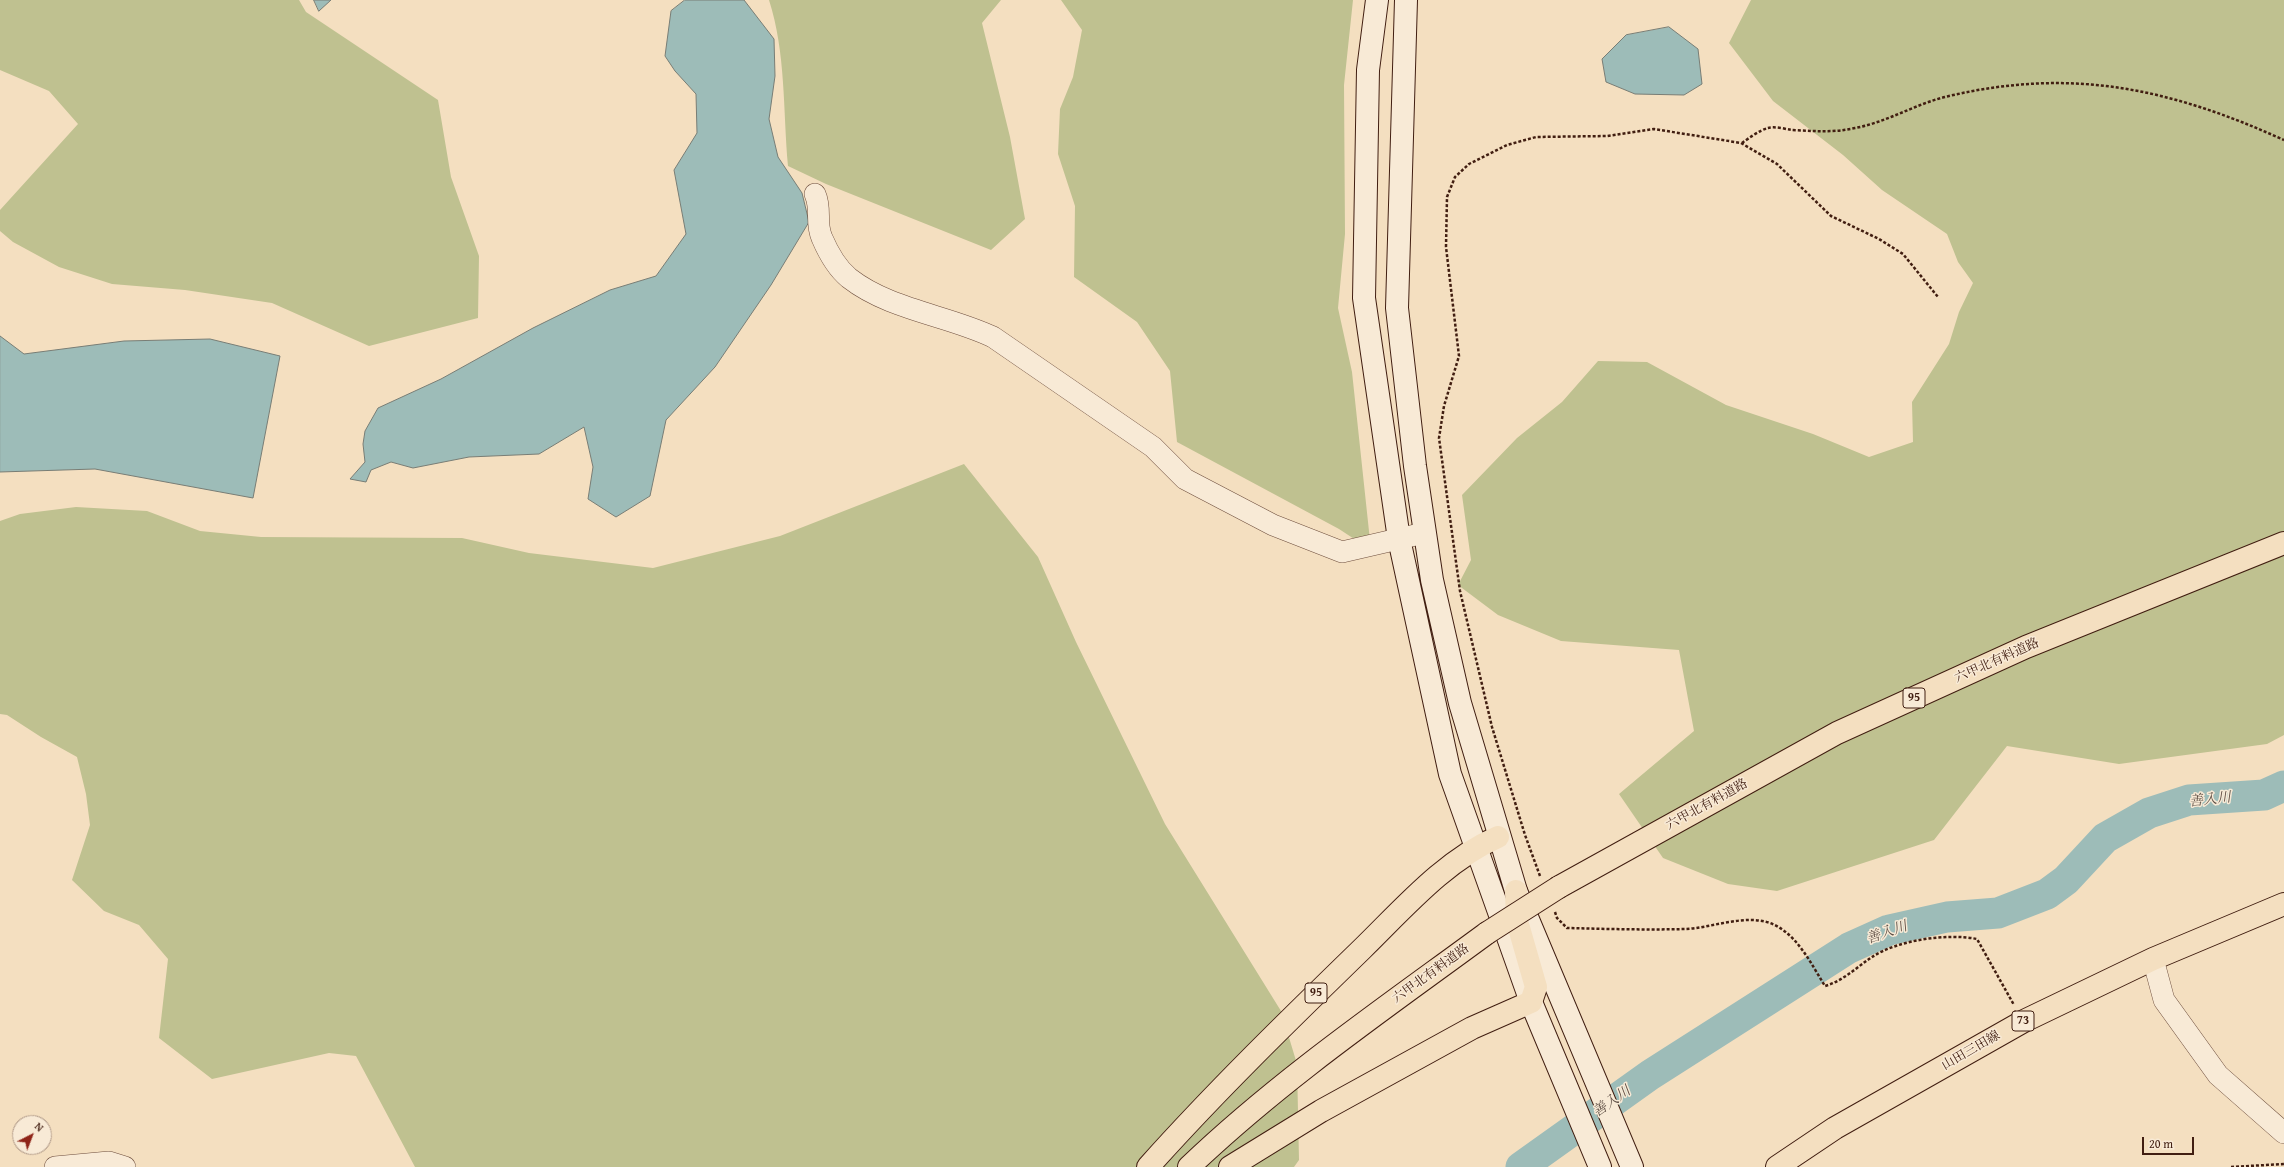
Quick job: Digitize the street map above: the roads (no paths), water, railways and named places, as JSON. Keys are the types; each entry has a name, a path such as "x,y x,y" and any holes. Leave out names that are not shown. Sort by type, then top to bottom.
{"main road":[{"name":"六甲北有料道路","path":"1189,1167 1221,1137 1343,1039 1487,933 1551,889 1837,733 2026,647 2284,543"},
{"name":"95","path":"1148,1167 1202,1106 1428,885 1475,847 1498,836"},
{"path":"1230,1167 1321,1111 1472,1028 1531,1002 1536,987 1517,921 1516,891"},
{"name":"山田三田線","path":"1777,1167 1835,1128 2024,1021 2153,959 2284,904"}],"street":[{"path":"1377,0 1368,70 1364,298 1399,539 1450,774 1531,1002 1600,1167"},
{"path":"1406,0 1397,308 1424,533 1432,580 1460,703 1498,836 1516,891 1632,1167"},
{"path":"815,194 820,204 817,223 821,238 834,260 848,277 884,298 977,330 993,337 1153,447 1185,479 1273,525 1342,552 1424,533"},
{"path":"2153,959 2164,1000 2218,1075 2284,1133"},
{"path":"55,1167 109,1162 125,1167"}],"water":[{"path":"314,0 331,0 319,11"},
{"path":"685,0 744,0 774,39 775,76 769,119 778,157 802,193 809,222 771,285 715,367 666,420 650,496 616,517 588,499 593,467 584,427 539,454 469,457 413,468 391,462 371,470 366,482 350,479 365,462 363,444 365,431 378,408 441,379 533,328 610,290 656,276 686,234 674,170 697,133 696,94 675,71 665,56 671,11"},
{"path":"1669,27 1698,49 1702,84 1684,95 1635,94 1606,82 1602,59 1626,35"},
{"path":"0,336 24,354 124,341 210,339 280,356 253,498 95,469 0,472"}],"waterway":[{"name":"善入川","path":"1521,1167 1650,1075 1849,948 1889,930 1947,917 1998,913 2047,894 2066,880 2105,838 2149,813 2189,800 2264,795 2284,786"}]}
